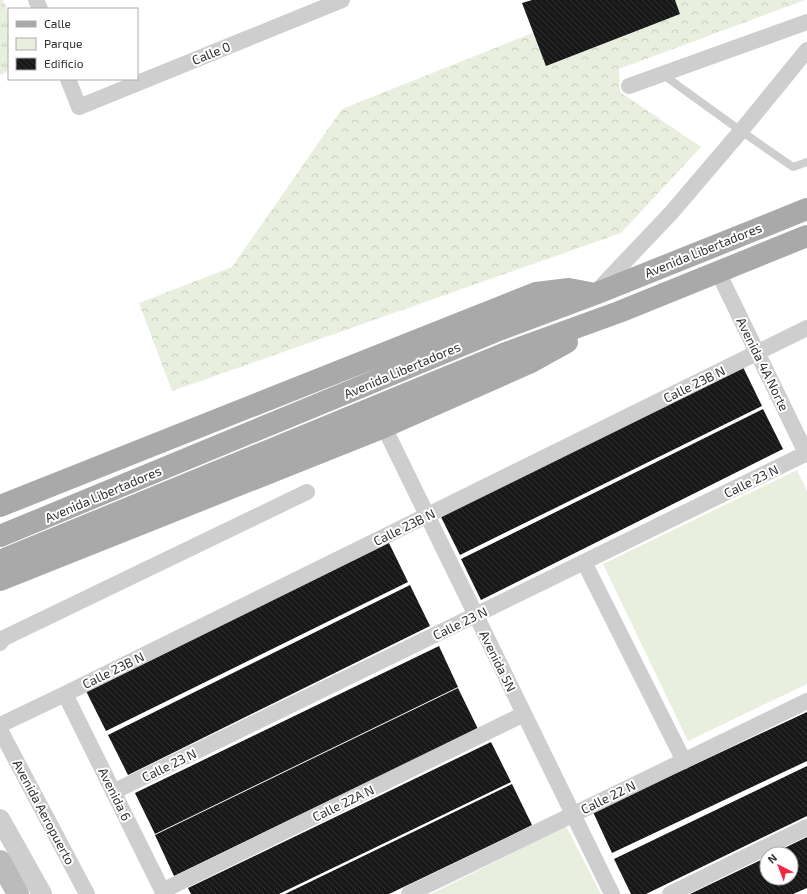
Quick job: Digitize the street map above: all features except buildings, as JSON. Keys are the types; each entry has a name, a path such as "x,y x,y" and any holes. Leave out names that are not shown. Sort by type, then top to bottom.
{"main road":[{"name":"Avenida Libertadores","path":"0,536 496,331 595,294 807,209"},
{"name":"Avenida Libertadores","path":"0,561 506,353 619,312 807,236"},
{"path":"0,506 536,292 570,289 595,294"},
{"path":"0,580 384,427 529,363 619,312"},
{"path":"0,862 18,894"}],"street":[{"name":"Calle 0","path":"68,80 79,107 342,0"},
{"path":"629,86 807,22"},
{"path":"595,294 671,214 807,50"},
{"name":"Avenida 4A Norte","path":"718,272 807,454"},
{"name":"Calle 23B N","path":"0,725 807,328"},
{"name":"Avenida 5N","path":"384,427 612,894"},
{"name":"Calle 23 N","path":"114,792 807,454"},
{"path":"0,643 4,638 307,492"},
{"path":"584,562 684,761"},
{"name":"Avenida 6","path":"65,694 163,892"},
{"name":"Calle 22 N","path":"410,894 807,701"},
{"name":"Calle 22A N","path":"163,892 524,714"},
{"name":"Avenida Aeropuerto","path":"0,730 87,894"},
{"path":"0,819 42,894"},
{"path":"670,894 807,827"}],"lane":[{"path":"662,74 793,167 807,162"}],"green space":[{"path":"0,0 3,0 8,12 8,71 0,75"},
{"path":"615,0 805,0 619,69 620,92 701,147 621,233 172,391 139,303 232,267 342,109"},
{"path":"797,470 807,491 807,684 688,741 603,564"},
{"path":"566,826 601,894 431,894"}]}
